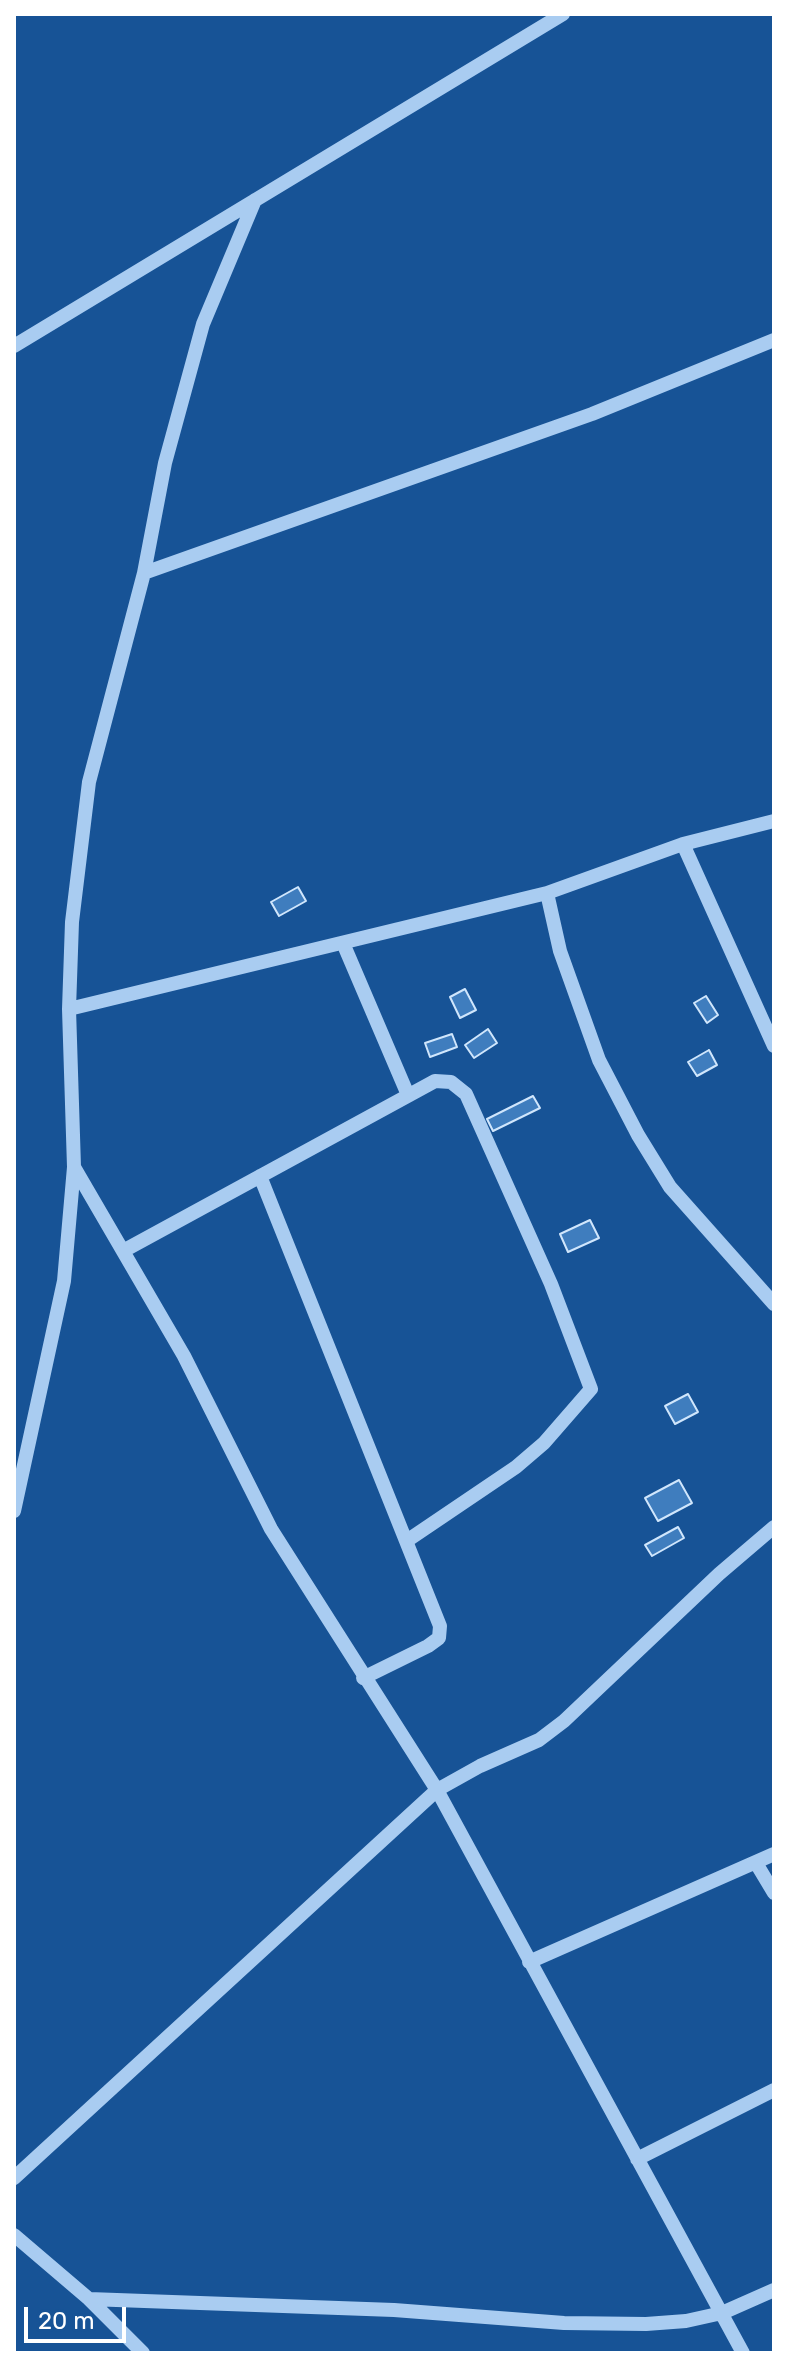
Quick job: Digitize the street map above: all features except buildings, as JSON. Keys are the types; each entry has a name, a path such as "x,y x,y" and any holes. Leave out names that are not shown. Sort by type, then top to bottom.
{"street":[{"path":"14,346 563,14"},
{"path":"14,1511 64,1281 74,1167 69,1009 72,922 89,782 144,573 165,463 203,324 255,200"},
{"path":"144,573 592,414 774,340"},
{"path":"69,1009 547,893 683,844 774,821"},
{"path":"683,844 774,1046"},
{"path":"547,893 560,951 599,1060 638,1135 670,1187 774,1304"},
{"path":"343,943 408,1095"},
{"path":"123,1251 408,1095 444,1080 466,1094 551,1284 591,1389 544,1443 516,1467 408,1540"},
{"path":"74,1167 184,1356 271,1529 437,1790 743,2353"},
{"path":"260,1176 440,1626 439,1638 363,1678"},
{"path":"14,2178 437,1790 480,1766 539,1740 564,1721 719,1574 774,1527"},
{"path":"529,1962 774,1854"},
{"path":"756,1863 774,1893"},
{"path":"637,2159 774,2090"},
{"path":"14,2235 89,2299 143,2353"},
{"path":"89,2299 394,2310 564,2323 686,2321 722,2313 774,2290"}]}
